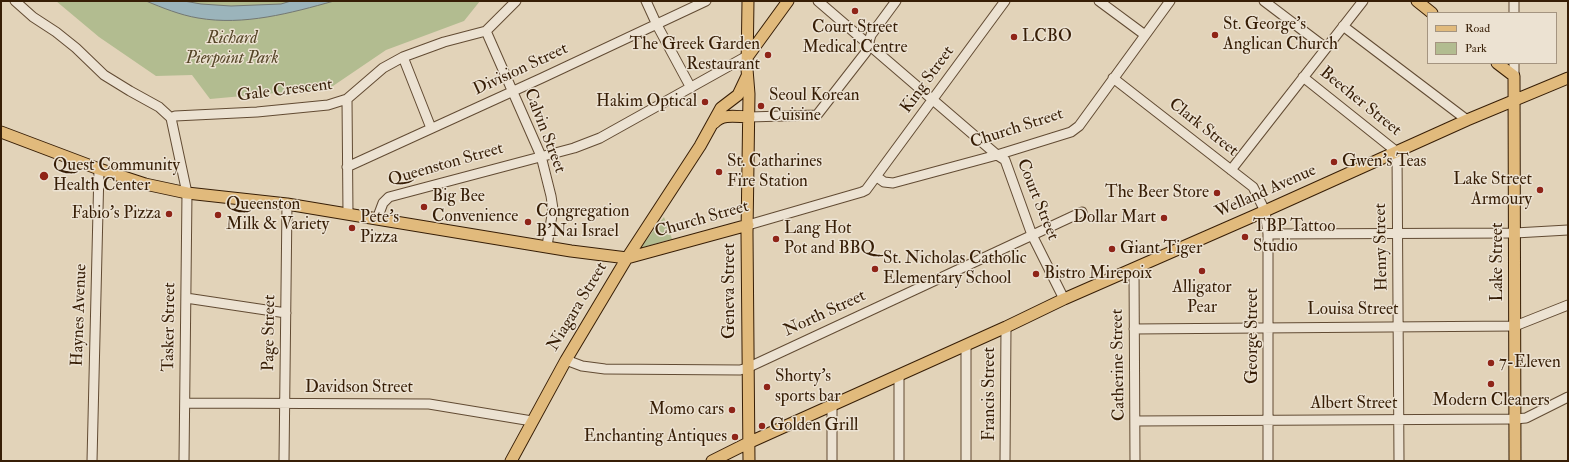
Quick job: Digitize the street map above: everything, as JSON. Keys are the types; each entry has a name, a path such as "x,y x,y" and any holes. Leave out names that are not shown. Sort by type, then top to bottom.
{"main road":[{"name":"Geneva Street","path":"748,1 747,75 749,117 747,368 749,461"},
{"path":"747,56 788,1"},
{"path":"1417,1 1431,12"},
{"path":"1498,64 1514,76"},
{"name":"Niagara Street","path":"511,461 566,360 627,258 714,123 721,108 738,95 747,75"},
{"name":"Lake Street","path":"1514,76 1515,461"},
{"name":"Welland Avenue","path":"712,461 748,443 1006,327 1064,299 1467,120 1568,78"},
{"path":"714,123 717,119 726,116 749,117"},
{"path":"1,132 145,184 187,192 287,204 377,218"},
{"name":"Church Street","path":"377,218 571,251 627,258 748,225"}],"street":[{"path":"16,1 32,17 56,32 76,48 104,75 159,107 171,118"},
{"path":"486,31 516,1"},
{"path":"646,1 690,88"},
{"name":"Division Street","path":"347,167 657,25 706,1"},
{"name":"Court Street","path":"818,1 934,99 997,155 1005,160 1032,235 1064,299"},
{"path":"749,117 817,115 866,52 871,35 896,1"},
{"name":"King Street","path":"877,177 1005,1"},
{"path":"1099,1 1145,35"},
{"name":"Church Street","path":"748,225 862,192 877,177 884,182 894,183 997,155 1071,132 1079,126 1170,1"},
{"path":"1264,1 1326,48"},
{"path":"1231,170 1363,1"},
{"path":"1514,1 1514,12"},
{"path":"1343,26 1467,120"},
{"name":"Gale Crescent","path":"171,118 175,116 264,112 328,104 347,99 383,68 403,57 444,42 486,31"},
{"name":"Calvin Street","path":"486,31 541,156 551,196 552,209 547,246"},
{"name":"Queenston Street","path":"377,218 383,203 389,197 574,148 600,138 747,56"},
{"path":"403,57 431,128"},
{"name":"Lake Street","path":"1514,64 1514,76"},
{"name":"Beecher Street","path":"1303,77 1397,152"},
{"name":"Clark Street","path":"1113,78 1253,187 1265,211"},
{"path":"347,99 348,214"},
{"name":"Tasker Street","path":"171,118 187,192 184,461"},
{"name":"Henry Street","path":"1397,152 1399,461"},
{"name":"Haynes Avenue","path":"92,461 100,169"},
{"name":"Page Street","path":"284,461 287,204"},
{"name":"George Street","path":"1265,211 1268,234 1268,461"},
{"name":"North Street","path":"566,360 582,366 605,369 740,370 747,368 1082,212"},
{"path":"1268,234 1515,233 1568,230"},
{"name":"Catherine Street","path":"1134,269 1135,461"},
{"path":"186,298 286,313"},
{"name":"Louisa Street","path":"1134,329 1515,326 1568,305"},
{"name":"Francis Street","path":"1005,461 1006,327"},
{"path":"966,345 966,461"},
{"path":"898,375 899,461"},
{"name":"Albert Street","path":"1135,421 1515,420 1526,418 1568,397"},
{"name":"Davidson Street","path":"185,403 429,404 532,421"},
{"path":"832,406 832,461"}],"green space":[{"name":"Richard Pierpoint Park","path":"56,1 480,1 464,21 386,50 330,88 210,99 192,75 156,76 99,37"},
{"path":"664,217 672,239 640,248"}],"water":[{"path":"146,1 184,1 231,6 281,4 291,1 334,1 267,17 215,20 191,17"}],"place":[{"name":"Court Street Medical Centre","path":"855,11"},
{"name":"St. George's Anglican Church","path":"1215,35"},
{"name":"LCBO","path":"1014,37"},
{"name":"The Greek Garden Restaurant","path":"768,55"},
{"name":"Hakim Optical","path":"705,102"},
{"name":"Seoul Korean Cuisine","path":"761,106"},
{"name":"Gwen's Teas","path":"1334,162"},
{"name":"St. Catharines Fire Station","path":"719,172"},
{"name":"Quest Community Health Center","path":"44,176"},
{"name":"Lake Street Armoury","path":"1540,190"},
{"name":"The Beer Store","path":"1217,193"},
{"name":"Big Bee Convenience","path":"424,207"},
{"name":"Fabio's Pizza","path":"169,214"},
{"name":"Queenston Milk & Variety","path":"218,215"},
{"name":"Dollar Mart","path":"1164,218"},
{"name":"Congregation B'Nai Israel","path":"528,222"},
{"name":"Pete's Pizza","path":"352,228"},
{"name":"TBP Tattoo Studio","path":"1245,237"},
{"name":"Lang Hot Pot and BBQ","path":"776,239"},
{"name":"Giant Tiger","path":"1112,249"},
{"name":"St. Nicholas Catholic Elementary School","path":"875,269"},
{"name":"Alligator Pear","path":"1202,271"},
{"name":"Bistro Mirepoix","path":"1036,274"},
{"name":"7-Eleven","path":"1491,363"},
{"name":"Modern Cleaners","path":"1491,384"},
{"name":"Shorty's sports bar","path":"767,387"},
{"name":"Momo cars","path":"732,410"},
{"name":"Golden Grill","path":"762,426"},
{"name":"Enchanting Antiques","path":"735,437"}]}
